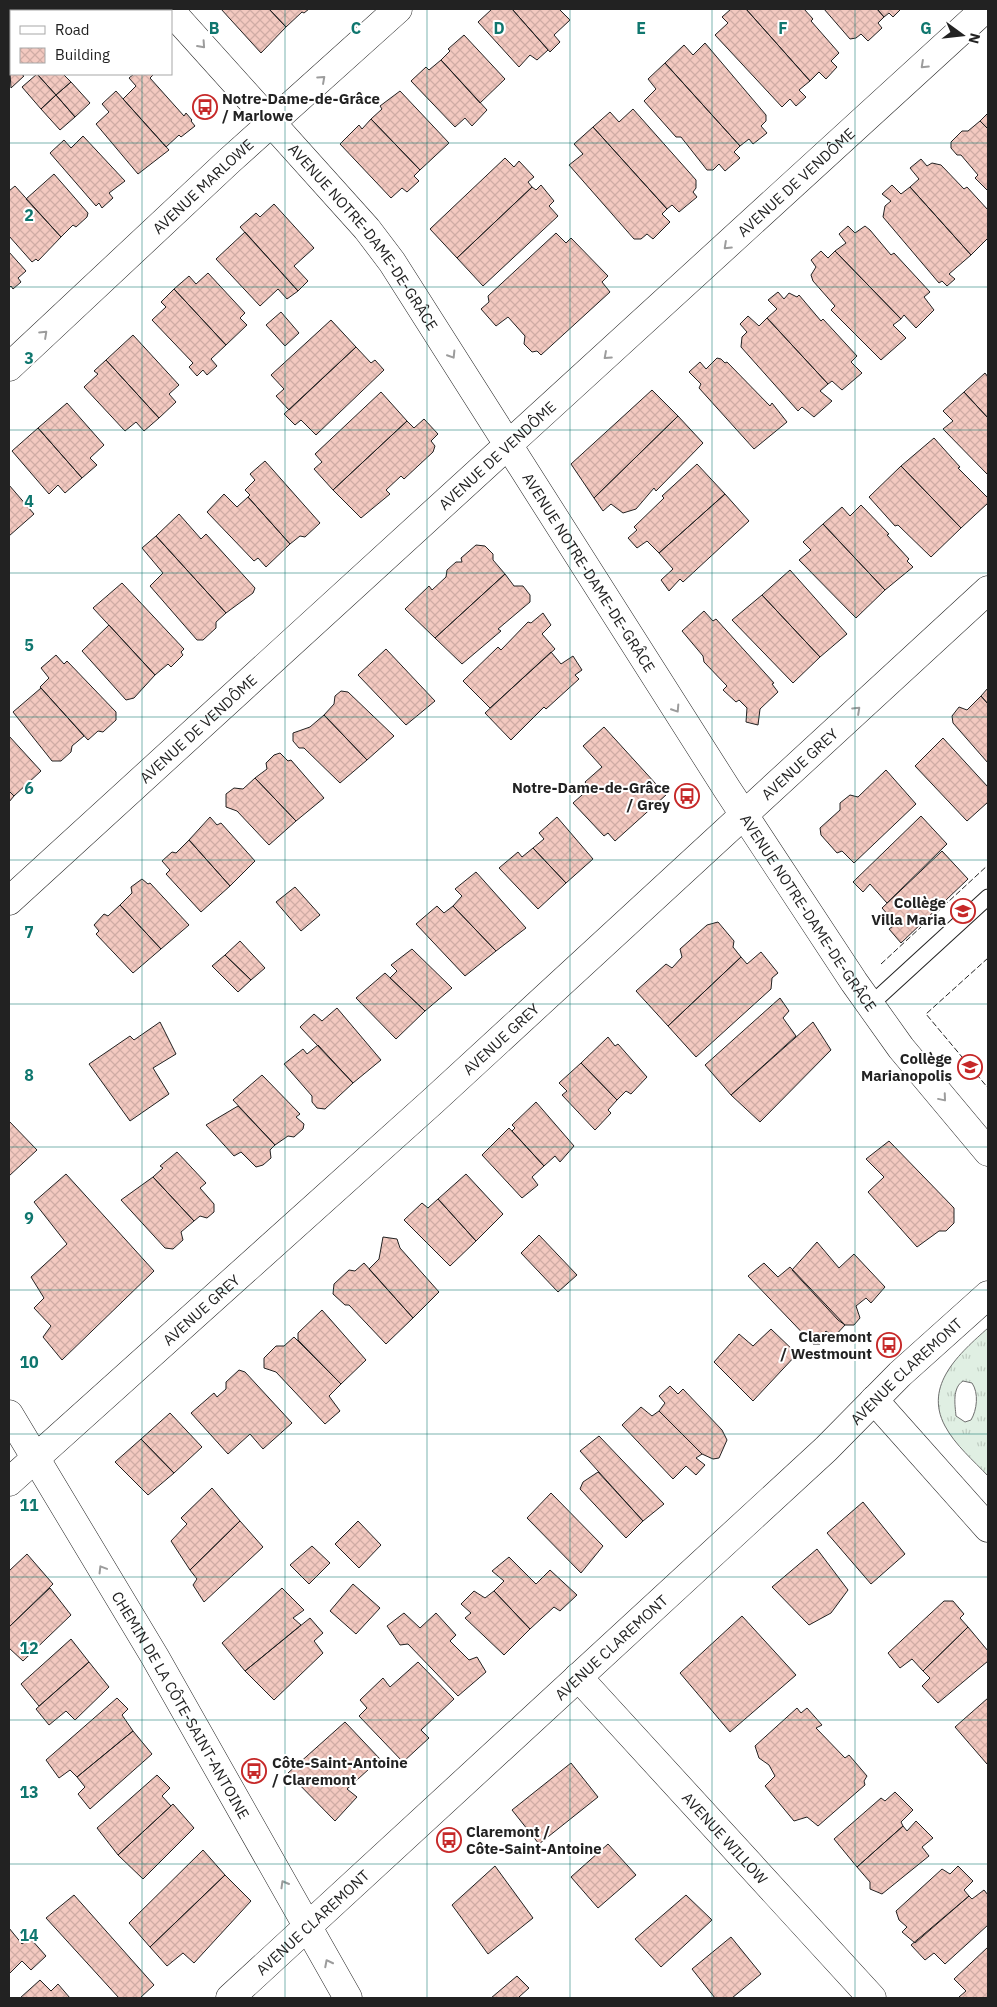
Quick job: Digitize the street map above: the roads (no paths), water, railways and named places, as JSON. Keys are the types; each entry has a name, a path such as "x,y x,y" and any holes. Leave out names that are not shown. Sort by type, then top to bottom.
{"street":[{"name":"AVENUE MARLOWE","path":"9,367 398,9"},
{"name":"AVENUE DE VENDÔME","path":"9,901 985,9"},
{"name":"AVENUE NOTRE-DAME-DE-GRÂCE","path":"172,12 367,229 392,262 744,814 870,1005 901,1048 988,1152"},
{"name":"AVENUE GREY","path":"9,1482 426,1107 988,590"},
{"name":"AVENUE CLAREMONT","path":"230,1998 826,1449 900,1374 988,1295"},
{"path":"874,1400 988,1528"},
{"name":"CHEMIN DE LA CÔTE-SAINT-ANTOINE","path":"9,1414 155,1657 309,1926 348,1998"},
{"name":"AVENUE WILLOW","path":"578,1677 872,1998"}],"lane":[{"path":"870,1005 988,897"}],"place":[{"name":"Notre-Dame-de-Grâce / Marlowe","path":"205,107"},
{"name":"Notre-Dame-de-Grâce / Grey","path":"687,796"},
{"name":"Collège Villa Maria","path":"963,911"},
{"name":"Collège Marianopolis","path":"970,1067"},
{"name":"Claremont / Westmount","path":"889,1345"},
{"name":"Côte-Saint-Antoine / Claremont","path":"254,1771"},
{"name":"Claremont / Côte-Saint-Antoine","path":"449,1840"}]}
